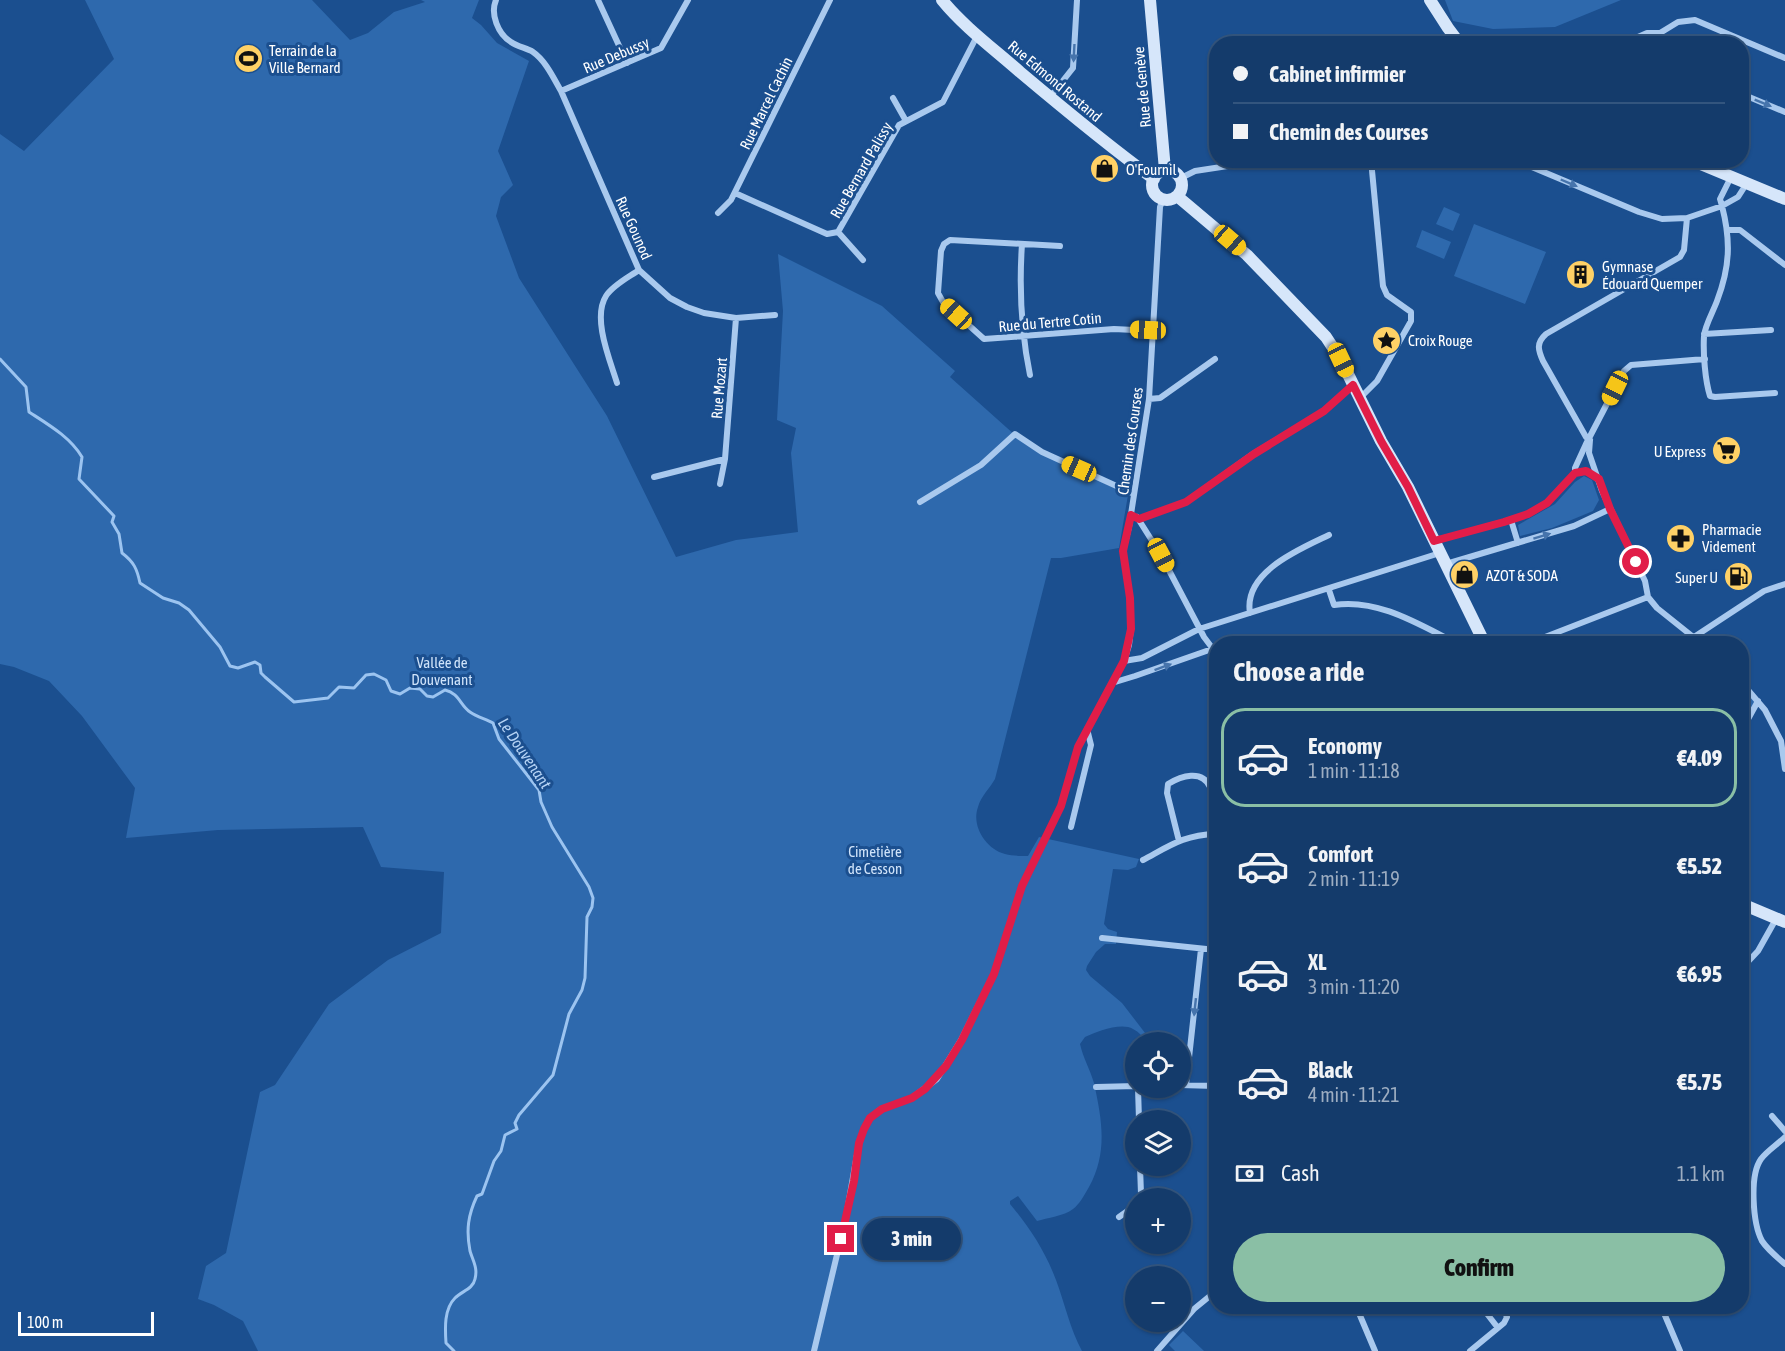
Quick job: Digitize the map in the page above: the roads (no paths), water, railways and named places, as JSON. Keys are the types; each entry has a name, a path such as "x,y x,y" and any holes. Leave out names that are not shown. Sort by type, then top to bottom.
{"street":[{"name":"Rue Gounod","path":"496,0 495,21 502,33 510,42 534,53 546,66 561,91 639,270 670,298 704,313 736,318 775,315"},
{"path":"598,0 627,63"},
{"name":"Rue Debussy","path":"561,91 661,48 688,0"},
{"name":"Rue Marcel Cachin","path":"718,213 735,193 830,0"},
{"name":"Rue Edmond Rostand","path":"942,0 977,35 1103,142 1154,179"},
{"path":"1050,97 1074,68 1077,0"},
{"name":"Rue de Genève","path":"1150,0 1165,170"},
{"path":"1430,0 1454,36"},
{"path":"1640,36 1647,33 1660,33 1678,22 1695,20 1733,36"},
{"name":"Rue Bernard Palissy","path":"838,232 899,124 943,102 977,35"},
{"path":"1749,43 1785,58"},
{"path":"1749,97 1785,112"},
{"name":"Rue Bernard Palissy","path":"893,98 906,121"},
{"path":"1181,178 1195,171 1215,168"},
{"path":"1359,399 1377,381 1411,321 1411,312 1387,295 1383,286 1372,168"},
{"path":"1534,168 1639,212 1662,219 1688,218 1722,206 1738,197 1747,183"},
{"path":"1709,168 1785,199"},
{"path":"1165,170 1173,171 1181,178 1182,190 1170,200 1163,199 1154,191 1154,179 1165,170"},
{"path":"1731,177 1720,199 1729,244 1725,275 1704,334 1707,387 1710,396 1775,393"},
{"name":"Rue Bernard Palissy","path":"735,193 826,234 838,232"},
{"path":"1177,196 1247,255 1314,323 1334,349 1381,441 1408,487 1481,636"},
{"name":"Chemin des Courses","path":"814,1351 846,1217 859,1143 864,1129 870,1118 882,1109 912,1098 931,1084 946,1066 962,1040 994,974 1022,886 1061,806 1078,747 1124,661 1131,629 1130,598 1123,551 1131,515 1149,399 1163,199"},
{"path":"1590,440 1586,437 1543,361 1538,344 1546,334 1680,257 1684,250 1688,218"},
{"path":"1728,230 1740,230 1785,266"},
{"name":"Rue Bernard Palissy","path":"838,232 863,260"},
{"name":"Rue du Tertre Cotin","path":"1022,244 950,240 944,244 941,251 938,293 943,302 984,339 1114,329 1154,331"},
{"path":"1030,375 1023,337 1019,282 1022,244 1060,246"},
{"path":"617,383 603,338 601,309 606,296 616,285 639,270"},
{"name":"Rue Mozart","path":"720,484 725,459 736,318"},
{"path":"1704,334 1771,330"},
{"path":"1149,399 1160,398 1215,359"},
{"path":"1575,473 1575,468 1624,371 1631,365 1705,359"},
{"path":"1139,519 1186,502 1254,454 1324,411 1353,385"},
{"path":"920,501 981,465 1015,434 1042,452 1134,494"},
{"path":"1590,440 1589,453 1610,509 1645,581 1648,597 1657,608 1693,636"},
{"path":"654,477 725,459"},
{"path":"1434,541 1511,520 1547,503 1575,473 1586,471 1599,479"},
{"path":"1124,661 1142,658 1199,629 1250,613 1443,559 1518,543 1574,526 1610,509"},
{"path":"1131,515 1139,519 1161,555 1199,629 1209,644"},
{"path":"1511,520 1518,543"},
{"path":"1250,613 1248,604 1251,595 1270,568 1286,556 1329,535"},
{"path":"1696,636 1764,591 1785,584"},
{"path":"1329,590 1334,605 1357,604 1388,611 1441,636"},
{"path":"1548,636 1648,597"},
{"path":"1112,682 1209,653"},
{"path":"1749,691 1758,701 1781,741 1785,769"},
{"path":"1749,717 1758,701"},
{"path":"1071,827 1091,745 1087,729"},
{"path":"1179,841 1167,794 1168,784 1176,779 1192,775 1202,777 1209,784"},
{"path":"1143,860 1186,837 1209,834"},
{"path":"1749,907 1781,920 1749,961"},
{"path":"1102,938 1209,950"},
{"path":"1190,1032 1201,949"},
{"path":"1191,1085 1209,1086"},
{"path":"1096,1087 1125,1087"},
{"path":"1772,1116 1785,1131"},
{"path":"1785,1137 1761,1159 1756,1170 1754,1188 1757,1228 1763,1242 1785,1264"},
{"path":"1119,1217 1125,1213"},
{"path":"1157,1351 1194,1309 1209,1297"},
{"path":"1359,1314 1375,1351"},
{"path":"1487,1314 1498,1328"},
{"path":"1470,1351 1498,1328 1507,1317 1506,1314"},
{"path":"1664,1314 1680,1351"}],"waterway":[{"name":"Le Douvenant","path":"0,359 26,387 29,412 65,437 82,457 79,479 114,516 112,522 119,534 122,553 134,566 140,583 163,598 179,603 189,610 220,647 230,666 238,668 255,662 260,665 261,673 294,702 328,698 339,687 354,688 366,675 374,674 386,680 391,691 400,694 410,688 420,689 427,696 433,697 445,690 450,692 470,712 493,723 499,739 539,790 541,802 552,827 589,887 593,898 587,917 585,978 582,990 569,1014 553,1075 519,1115 515,1123 517,1129 505,1135 501,1151 494,1161 482,1194 477,1196 472,1210 468,1236 476,1275 470,1288 451,1302 447,1313 446,1343 454,1351"}],"place":[{"name":"Terrain de la Ville Bernard","path":"248,59"},
{"name":"O'Fournil","path":"1105,169"},
{"name":"Gymnase Édouard Quemper","path":"1581,275"},
{"name":"Croix Rouge","path":"1387,340"},
{"name":"U Express","path":"1727,451"},
{"name":"Pharmacie Videment","path":"1681,538"},
{"name":"AZOT & SODA","path":"1465,575"},
{"name":"Super U","path":"1739,577"}],"park label":[{"name":"Vallée de Douvenant","path":"442,670"},
{"name":"Cimetière de Cesson","path":"875,860"}]}
